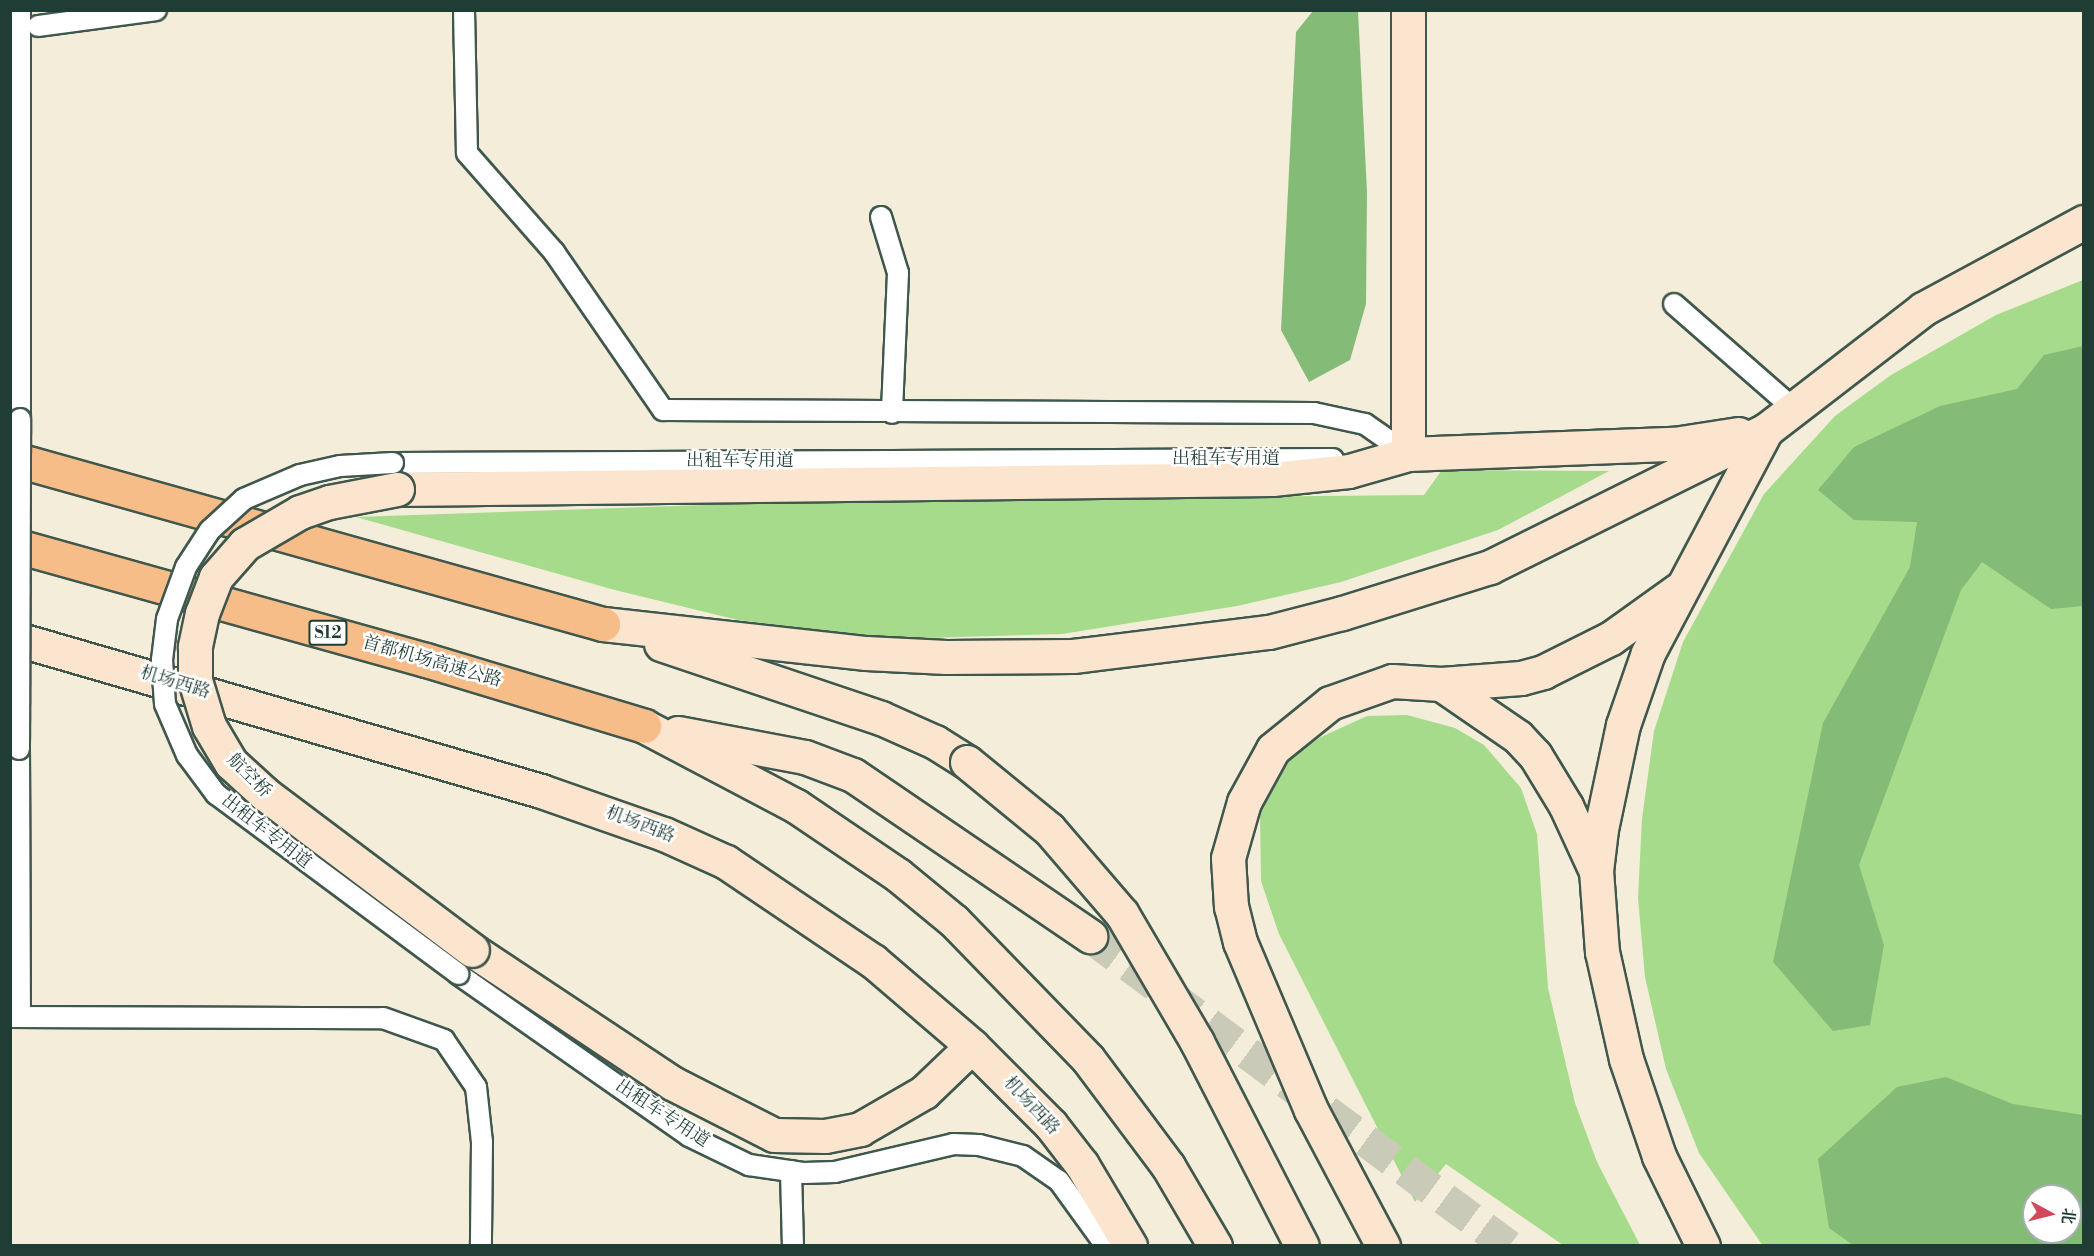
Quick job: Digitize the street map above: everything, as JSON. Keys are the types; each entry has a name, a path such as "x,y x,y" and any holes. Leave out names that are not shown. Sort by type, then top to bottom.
{"highway":[{"path":"10,458 603,624"},
{"name":"首都机场高速公路","path":"10,544 426,660 644,726"}],"street":[{"path":"1408,10 1408,454"},
{"path":"603,624 818,649 946,657 1073,656 1269,632 1375,603 1490,567 1766,430 1897,327 2084,222"},
{"path":"1992,272 2084,240"},
{"path":"1703,1245 1659,1156 1626,1059 1602,952 1596,871 1601,829 1623,725 1648,653 1678,590 1766,430"},
{"name":"航空桥","path":"972,1046 924,1092 860,1129 825,1136 774,1135 672,1083 465,962 264,794 231,763 209,726 195,680 195,646 202,613 216,577 245,544 274,525 395,476 1272,479 1349,471 1408,454 1674,444 1766,430"},
{"path":"1383,1245 1311,1110 1235,926 1228,869 1236,823 1266,759 1284,738 1312,714 1337,699 1381,683 1404,680 1442,684 1521,678 1543,672 1611,638 1678,590"},
{"path":"603,624 881,718 935,742 967,762 1049,829 1122,914 1197,1042 1302,1245"},
{"name":"机场西路","path":"10,637 541,790 696,847 770,889 838,935 972,1046 1051,1125 1082,1165 1130,1245"},
{"path":"1442,684 1518,736 1535,755 1566,806 1596,871"},
{"path":"644,726 805,757 853,775 1090,936"},
{"path":"644,726 796,806 898,876 954,921 1088,1059 1168,1166 1215,1245"}],"lane":[{"path":"20,10 19,749 15,1017 382,1018 444,1040 476,1087 482,1142 482,1245"},
{"path":"38,26 156,10"},
{"path":"464,10 467,153 554,252 663,410 1314,414 1365,423 1408,454"},
{"path":"881,217 898,273 892,413"},
{"path":"1674,304 1794,409"},
{"name":"出租车专用道","path":"465,962 689,1136 749,1165 791,1171 835,1172 953,1144 1023,1156 1059,1182 1106,1245"},
{"path":"791,1171 793,1245"}],"green space":[{"path":"1313,11 1358,11 1367,192 1366,304 1350,360 1309,382 1281,330 1296,32"},
{"path":"2083,280 2083,1245 1763,1246 1699,1153 1666,1069 1645,977 1638,898 1642,819 1654,731 1683,642 1764,494 1835,416 1891,375 1996,315"},
{"path":"2083,346 2083,606 2051,609 1982,562 1961,590 1859,865 1884,945 1870,1025 1833,1031 1773,962 1823,723 1910,567 1917,522 1854,520 1818,490 1854,447 1940,406 2017,389 2044,355"},
{"path":"1442,470 1609,471 1498,530 1341,582 1237,606 1062,634 892,639 738,620 615,590 356,517 821,501 1424,495"},
{"path":"1407,715 1455,728 1484,745 1521,788 1537,834 1548,988 1575,1103 1597,1162 1640,1245 1563,1245 1446,1164 1415,1202 1279,934 1261,881 1260,814 1291,757 1321,737 1367,716"},
{"path":"1946,1077 2013,1104 2083,1115 2083,1245 1853,1245 1829,1228 1818,1159 1897,1087"}],"tunnel":[{"path":"1090,936 1509,1246"}]}
